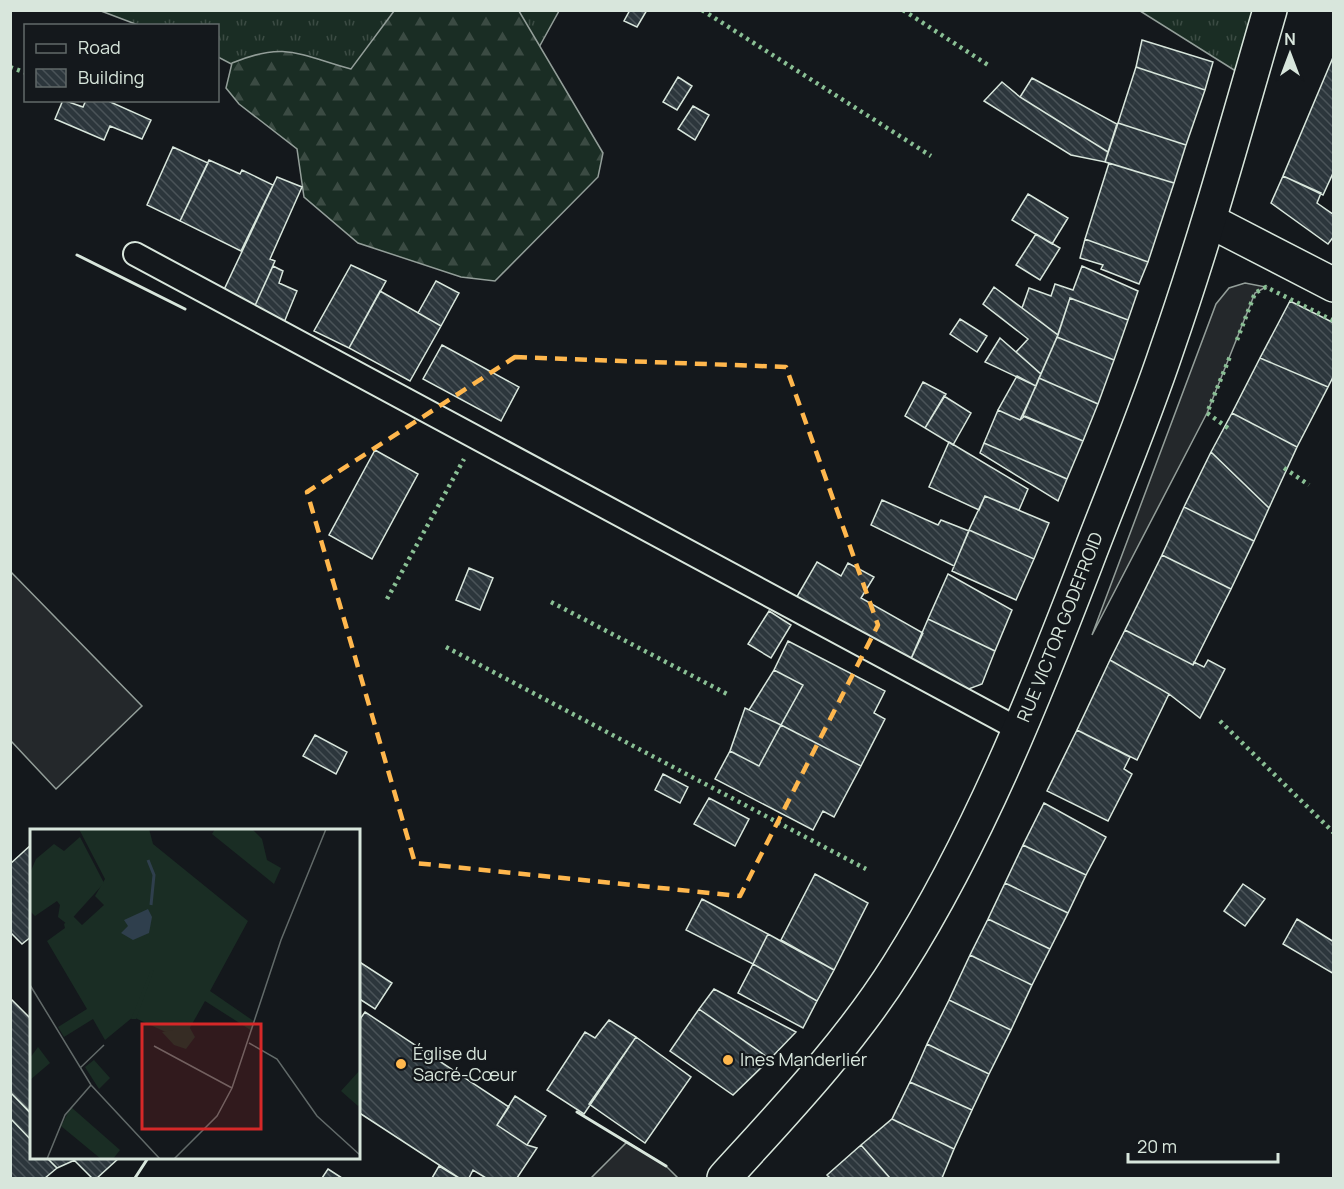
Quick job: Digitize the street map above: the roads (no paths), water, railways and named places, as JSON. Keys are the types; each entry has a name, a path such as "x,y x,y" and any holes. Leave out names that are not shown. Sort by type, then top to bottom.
{"street":[{"name":"RUE VICTOR GODEFROID","path":"724,1179 800,1095 846,1039 898,967 951,872 1020,729 1166,352 1210,221 1269,10"},
{"path":"1210,221 1334,285"}],"lane":[{"path":"135,254 1020,729"}],"place":[{"name":"Ines Manderlier","path":"728,1060"},
{"name":"Église du Sacré-Cœur","path":"401,1064"}]}
